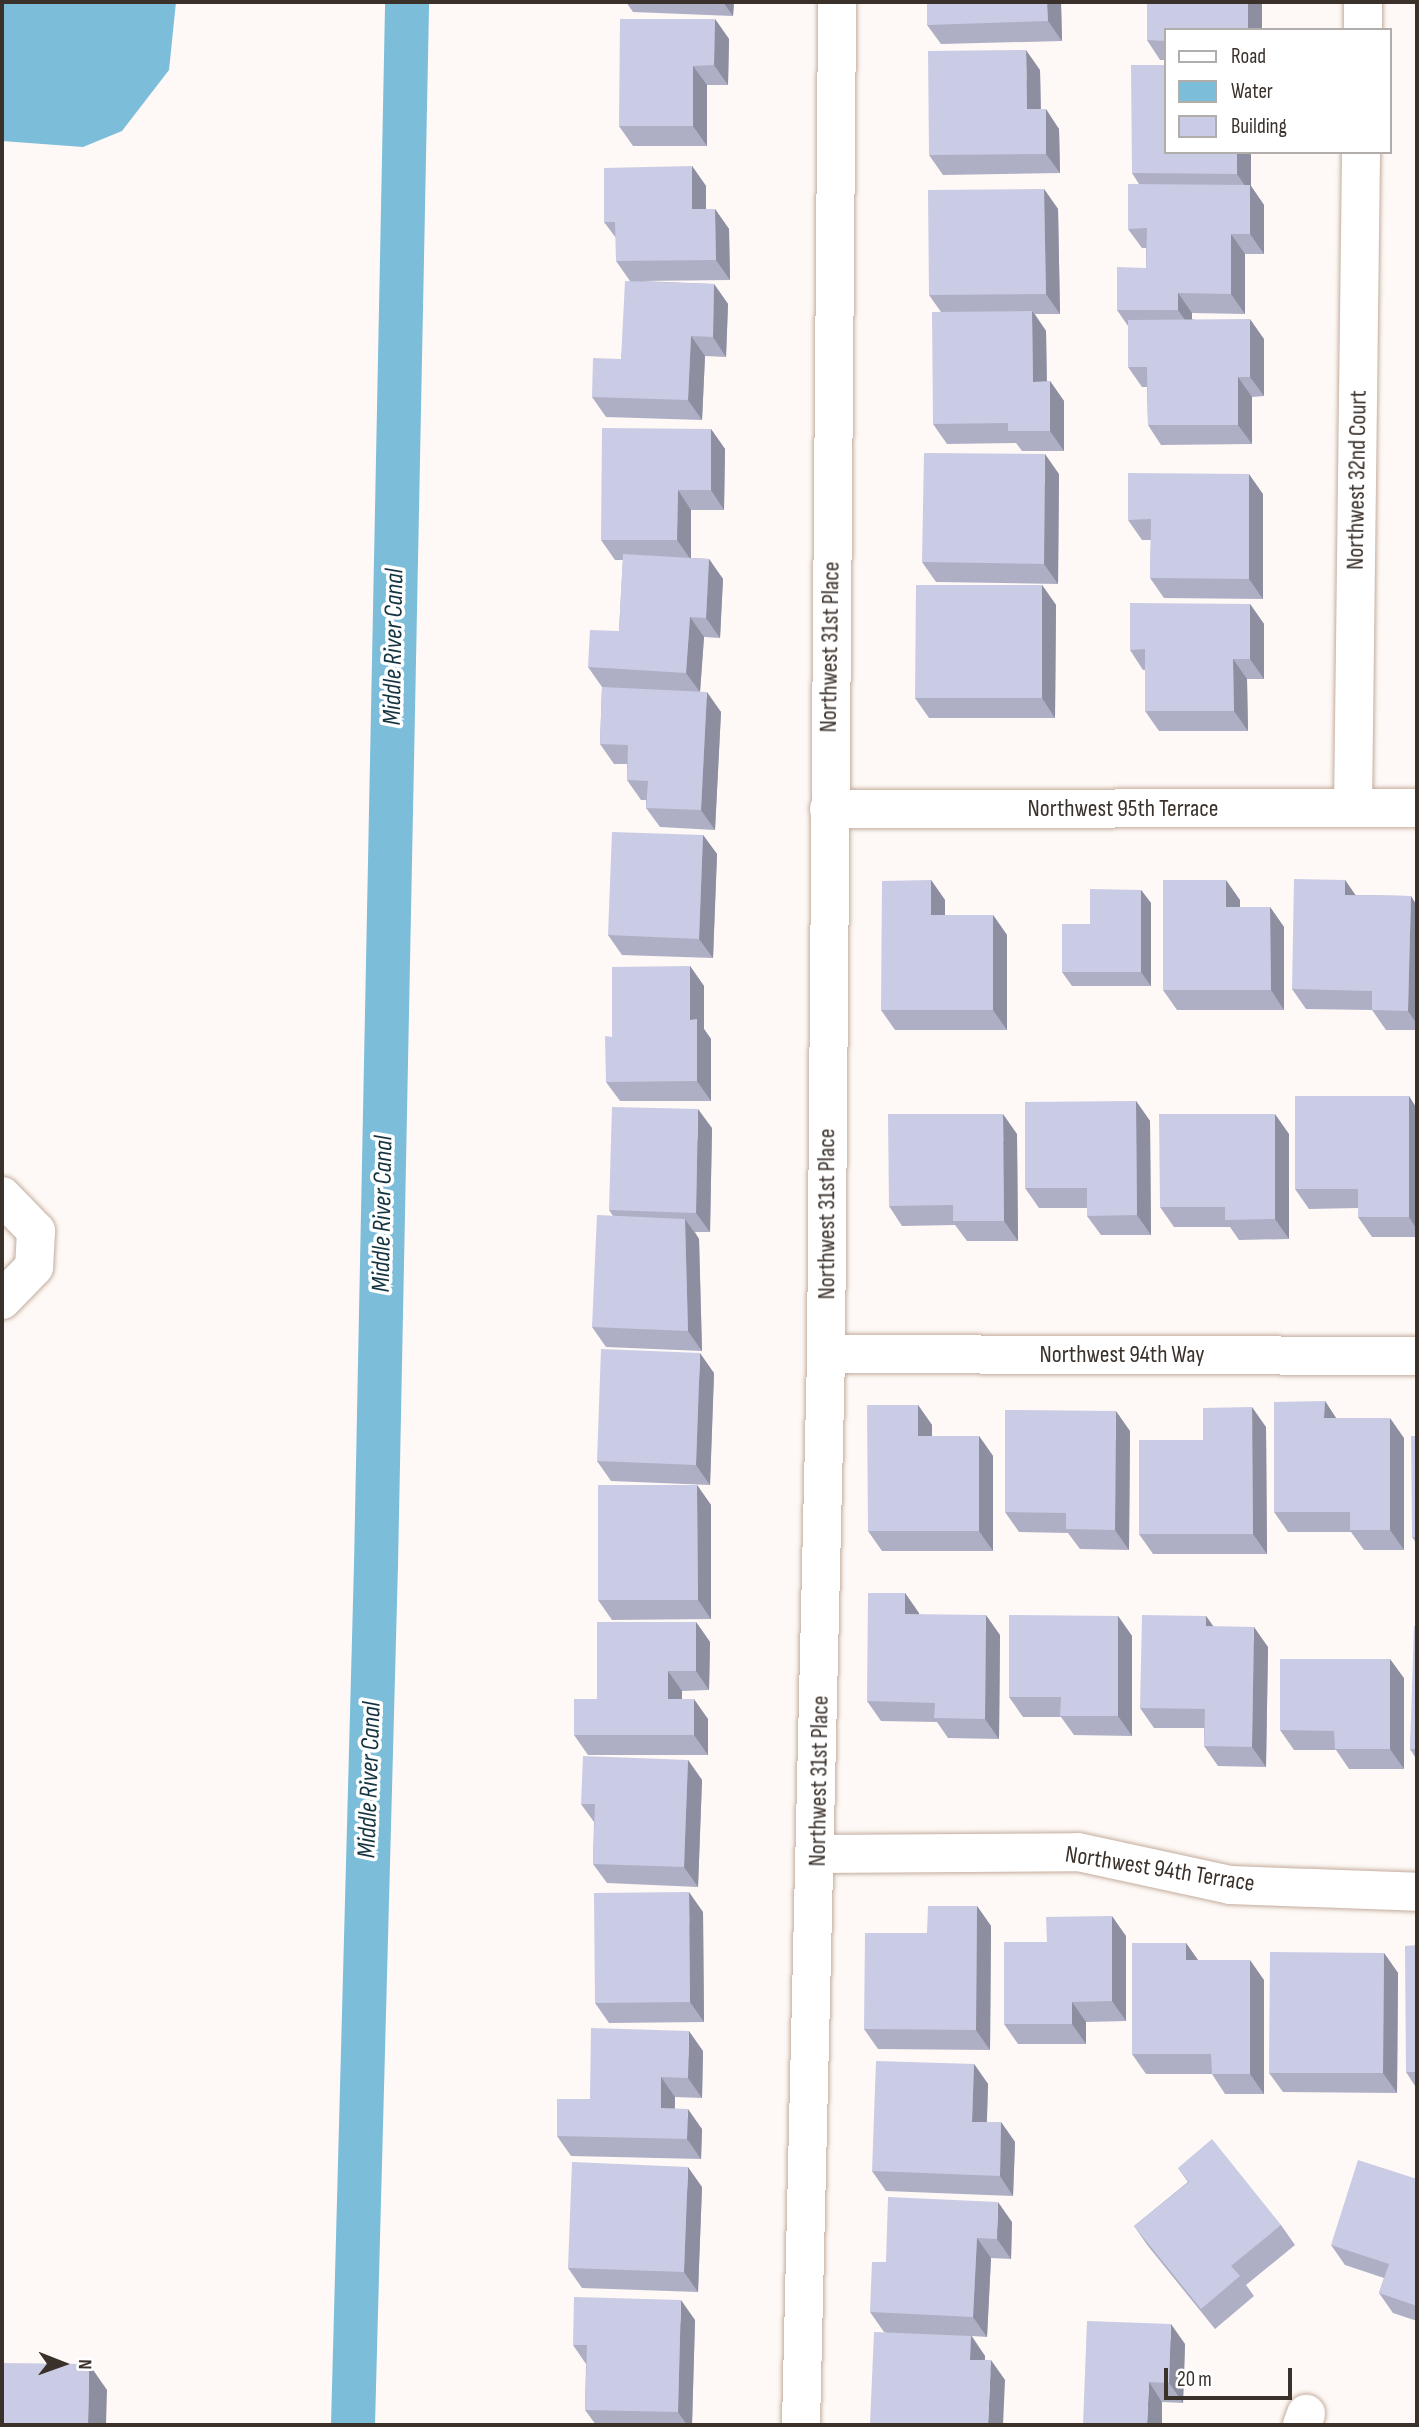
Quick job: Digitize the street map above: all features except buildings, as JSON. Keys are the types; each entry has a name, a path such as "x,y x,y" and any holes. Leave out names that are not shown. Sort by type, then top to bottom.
{"street":[{"name":"Northwest 31st Place","path":"801,2425 818,1854 827,1354 837,2"},
{"path":"1363,2 1363,28"},
{"name":"Northwest 32nd Court","path":"1353,808 1361,154"},
{"name":"Northwest 95th Terrace","path":"829,810 1417,808"},
{"path":"2,1196 36,1231 34,1267 2,1300"},
{"name":"Northwest 94th Way","path":"827,1354 1417,1356"},
{"name":"Northwest 94th Terrace","path":"818,1854 1078,1852 1230,1885 1417,1892"}],"water":[{"path":"2,2 176,2 169,70 122,131 83,147 2,141"}],"waterway":[{"name":"Middle River Canal","path":"353,2425 376,1565 407,2"}]}
